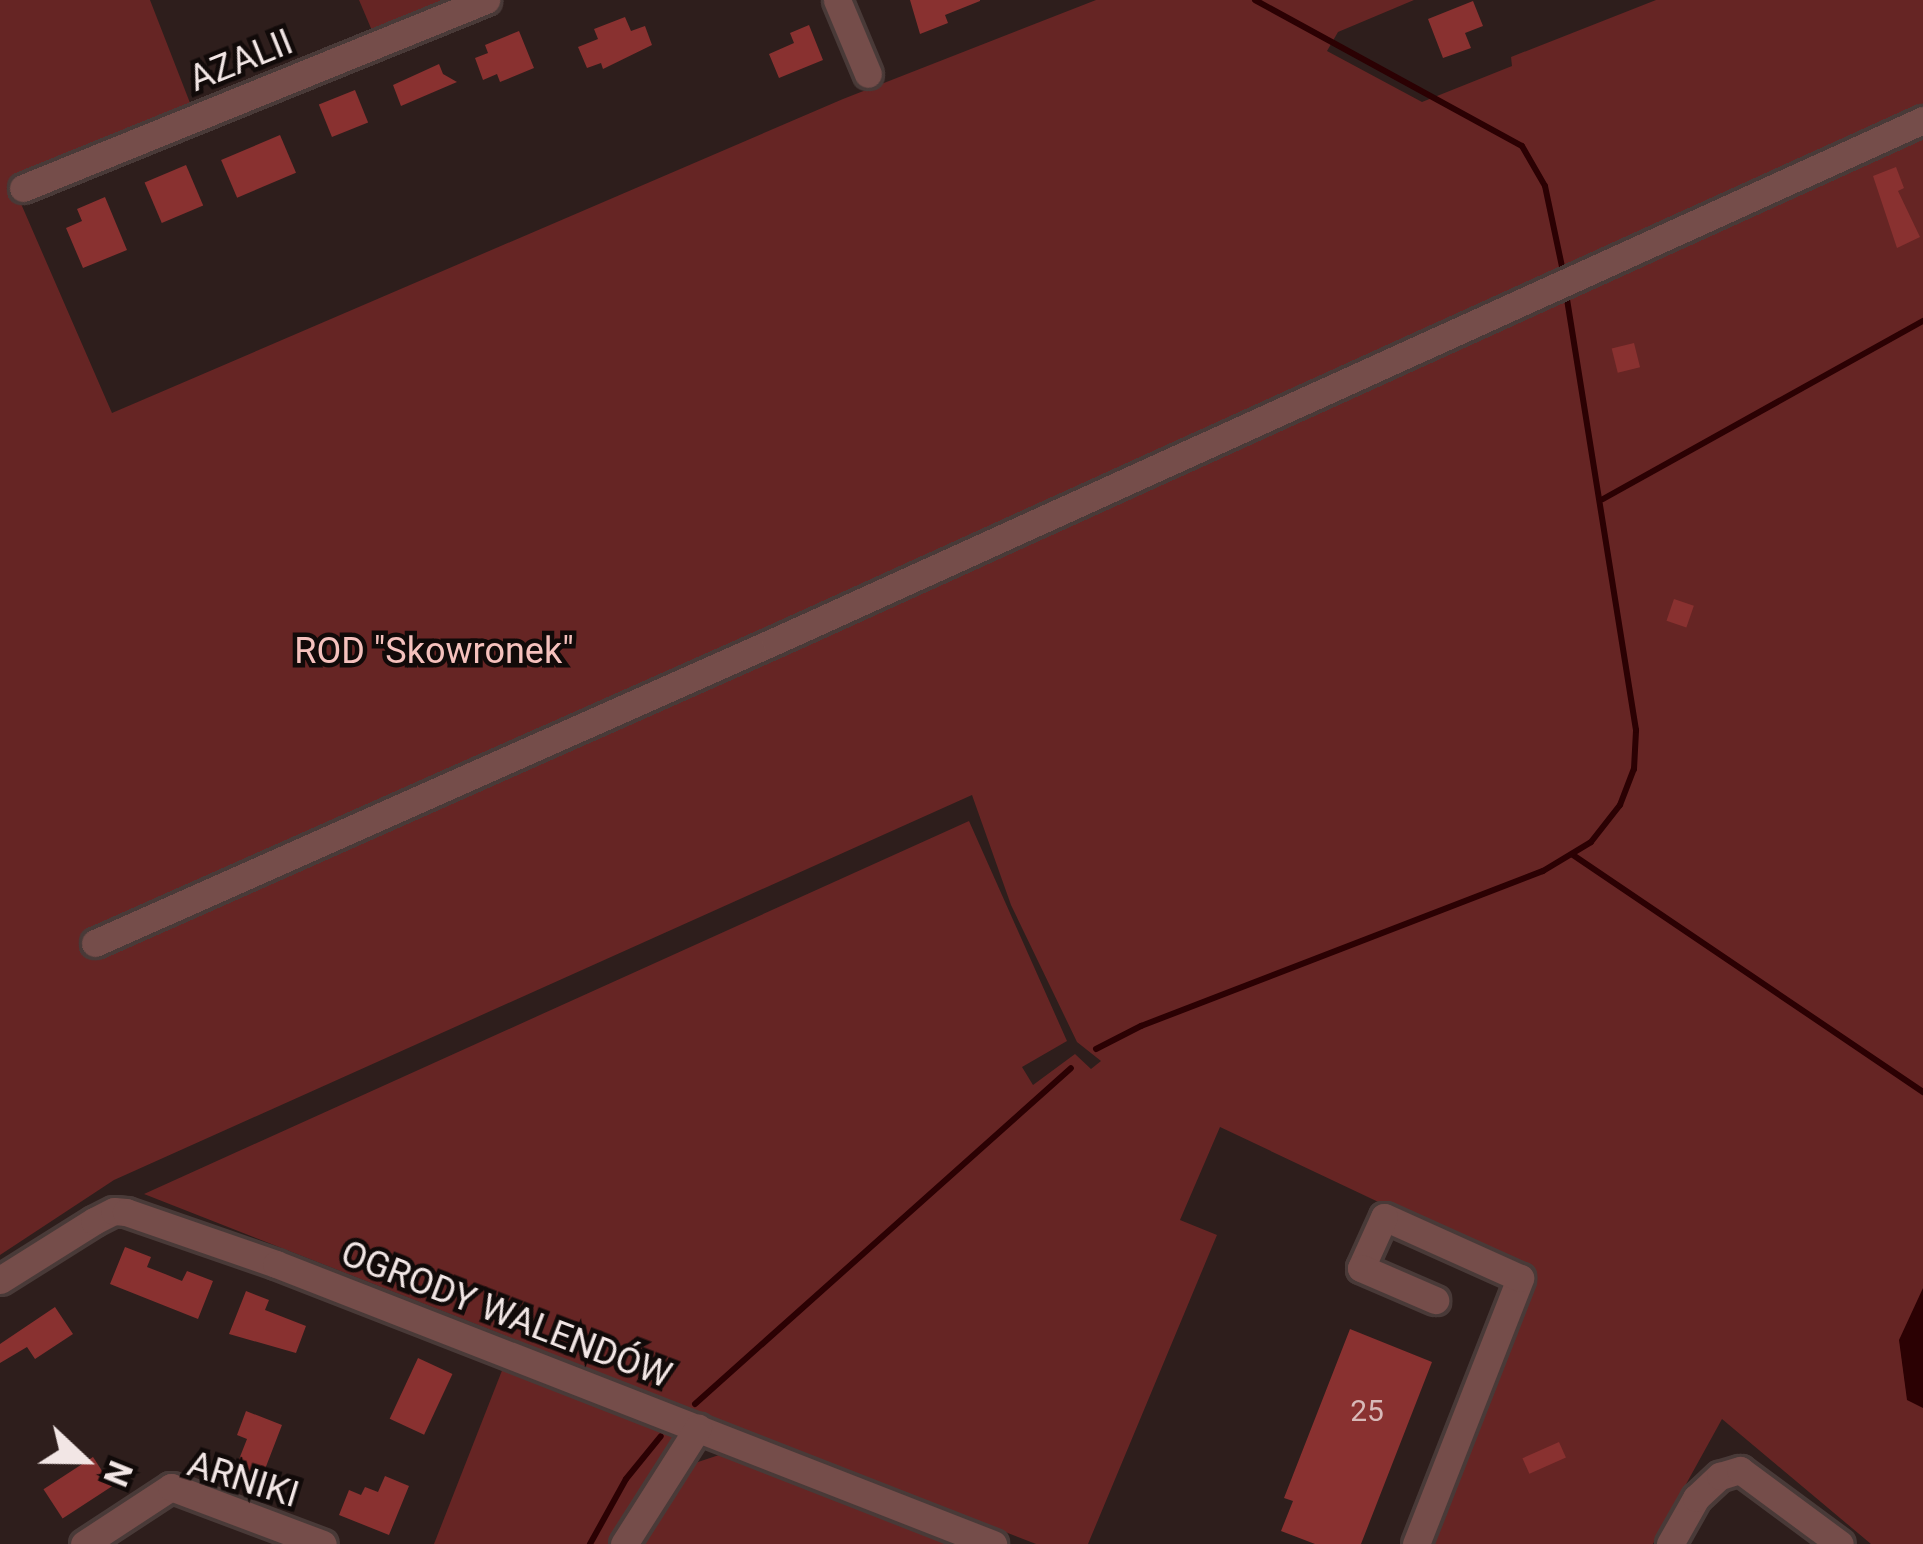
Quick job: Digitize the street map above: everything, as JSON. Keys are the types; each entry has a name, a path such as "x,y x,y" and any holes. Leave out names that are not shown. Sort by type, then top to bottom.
{"street":[{"name":"AZALII","path":"23,188 485,0"},
{"path":"837,0 868,74"},
{"path":"94,943 775,641 1923,120"},
{"name":"OGRODY WALENDÓW","path":"0,1280 94,1221 114,1211 127,1212 994,1544"},
{"path":"1416,1544 1520,1278 1384,1216 1361,1268 1435,1300"},
{"path":"624,1544 698,1428"},
{"path":"1670,1544 1696,1498 1720,1476 1740,1469 1840,1544"},
{"name":"ARNIKI","path":"84,1544 171,1487 323,1544"}],"green space":[{"name":"ROD \"Skowronek\"","path":"0,0 150,0 192,108 12,183 112,413 843,99 1096,0 1414,0 1338,32 1327,51 1422,102 1512,66 1511,57 1656,0 1923,0 1923,1544 1871,1544 1722,1419 1653,1544 1432,1544 1537,1277 1220,1127 1180,1220 1217,1235 1088,1544 1036,1544 144,1194 969,821 1067,1041 1022,1067 1033,1085 1075,1054 1091,1069 1101,1061 1077,1042 1011,905 972,795 114,1180 0,1255"},
{"path":"359,0 451,0 373,33"},
{"path":"503,1368 678,1437 610,1544 434,1544"},
{"path":"719,1455 952,1544 641,1544 695,1463"}],"shaded area":[{"path":"1923,1288 1923,1408 1907,1400 1899,1340"}],"building":[{"path":"910,0 980,1 945,15 948,23 920,34"},
{"path":"1473,1 1483,26 1465,33 1471,48 1443,58 1428,19"},
{"path":"625,17 631,31 645,26 652,45 603,69 601,63 587,68 578,47 598,39 594,29"},
{"path":"809,25 823,60 779,78 769,54 794,43 790,33"},
{"path":"519,31 534,68 500,82 497,74 483,80 475,58 488,53 485,45"},
{"path":"439,64 443,74 457,82 401,106 393,85"},
{"path":"355,90 368,122 332,137 319,105"},
{"path":"280,135 296,173 237,198 221,160"},
{"path":"186,165 203,206 162,223 145,183"},
{"path":"1896,167 1904,188 1898,191 1920,237 1897,248 1873,176"},
{"path":"105,197 127,250 83,268 66,228 82,221 77,209"},
{"path":"1634,343 1640,367 1618,373 1612,349"},
{"path":"1674,599 1694,606 1686,628 1667,621"},
{"path":"125,1247 151,1257 147,1267 182,1281 187,1271 213,1281 198,1319 110,1284"},
{"path":"246,1291 269,1300 265,1310 306,1326 296,1353 229,1334"},
{"path":"55,1307 73,1334 35,1359 27,1347 0,1363 0,1344"},
{"path":"1350,1329 1432,1362 1361,1544 1315,1544 1281,1531 1293,1501 1284,1498"},
{"path":"418,1358 452,1374 424,1435 390,1419"},
{"path":"246,1411 282,1425 262,1477 236,1467 247,1439 237,1435"},
{"path":"1559,1442 1566,1458 1529,1474 1522,1458"},
{"path":"93,1457 112,1486 63,1518 44,1489"},
{"path":"385,1476 409,1486 389,1535 339,1515 349,1490 361,1495 365,1487 378,1492"}],"waterway":[{"path":"1255,0 1522,146 1545,186 1562,267"},
{"path":"1096,1049 1141,1026 1543,871 1591,842 1620,805 1634,769 1636,730 1567,298"},
{"path":"1603,499 1923,321"},
{"path":"1573,855 1923,1092"},
{"path":"695,1404 1071,1068"},
{"path":"590,1544 626,1479 661,1436"}]}
